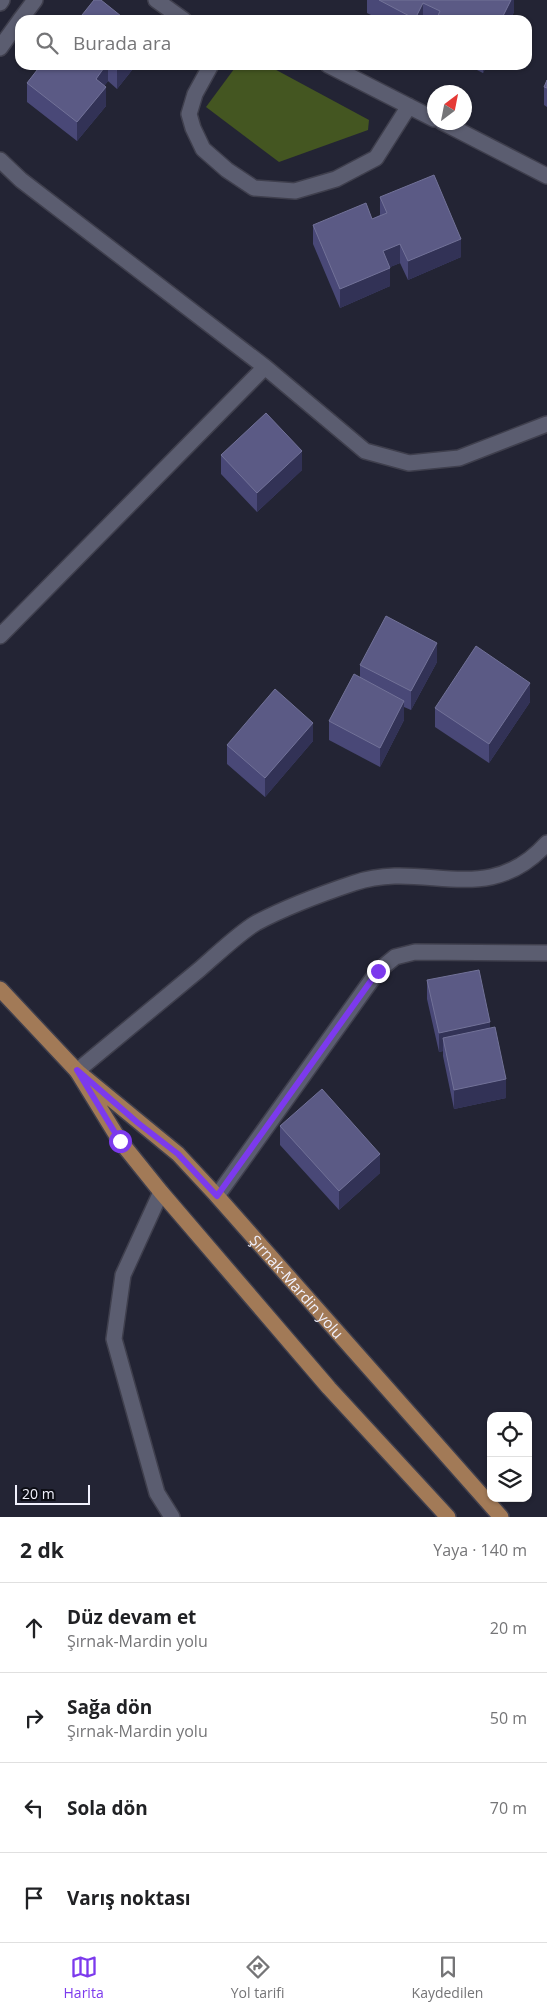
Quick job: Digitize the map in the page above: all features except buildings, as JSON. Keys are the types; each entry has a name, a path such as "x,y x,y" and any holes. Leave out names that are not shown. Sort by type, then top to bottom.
{"main road":[{"name":"Şırnak-Mardin yolu","path":"0,990 77,1070 138,1123 178,1154 501,1517"},
{"name":"Şırnak-Mardin yolu","path":"77,1070 120,1141 161,1192 329,1388 448,1517"}],"street":[{"path":"24,15 35,0"},
{"path":"156,0 177,15"},
{"path":"0,48 15,27"},
{"path":"208,70 195,94 189,114 192,128 203,149 227,170 254,188 295,191 336,179 376,158 409,106"},
{"path":"338,70 427,115"},
{"path":"458,130 547,176"},
{"path":"0,160 21,180 266,367 365,451 409,463 459,458 547,424"},
{"path":"0,636 266,367"},
{"path":"77,1070 254,924 357,882 396,876 482,880 520,867 547,843"},
{"path":"217,1196 378,971 395,957 414,952 547,953"},
{"path":"161,1192 123,1275 114,1339 157,1493 172,1517"}],"green space":[{"path":"233,70 276,70 369,120 368,130 279,162 206,107"}],"route":[{"path":"120,1141 77,1070 138,1123 178,1154 217,1196 378,971"}]}
